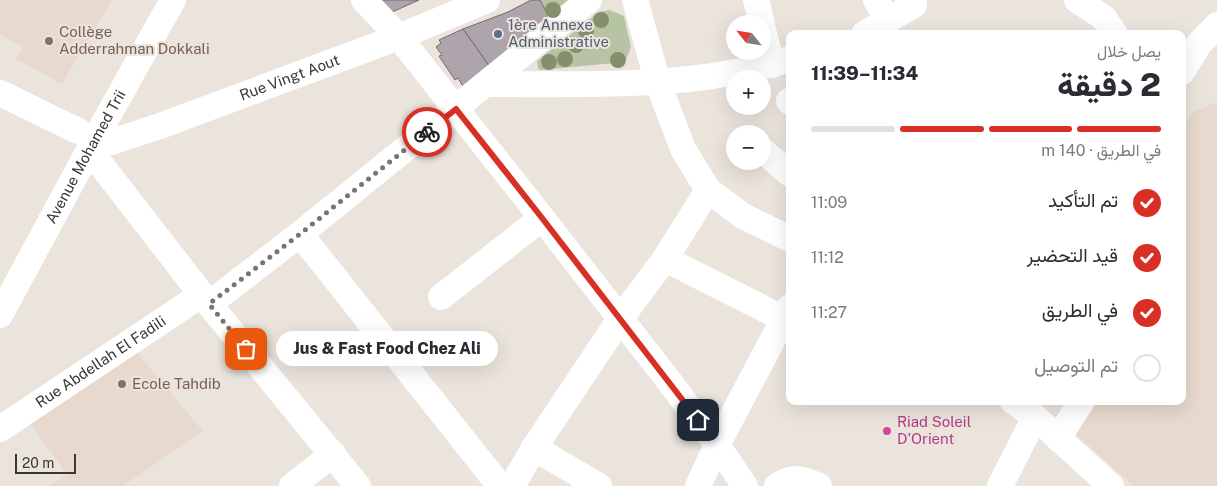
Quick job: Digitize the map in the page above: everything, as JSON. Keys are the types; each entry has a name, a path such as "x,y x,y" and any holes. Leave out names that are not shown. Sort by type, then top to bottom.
{"street":[{"name":"Avenue Mohamed Trii","path":"0,315 85,146 173,0"},
{"path":"364,0 399,38 542,218 717,445 745,486"},
{"name":"Rue Vingt Aout","path":"85,146 160,126 399,38 486,0"},
{"name":"Rue Abdellah El Fadili","path":"0,429 205,300 300,234 589,0"},
{"path":"635,0 658,83 683,149 708,190 743,216 786,237"},
{"path":"756,0 760,15"},
{"path":"1077,0 1104,18 1112,30"},
{"path":"870,30 915,2"},
{"path":"1186,60 1191,44 1217,25"},
{"path":"486,84 658,83 723,74 781,62 771,43"},
{"path":"4,103 85,146 205,300 358,486"},
{"path":"771,158 786,171"},
{"path":"512,486 534,448 620,319 665,259 708,190"},
{"path":"441,297 542,218"},
{"path":"300,234 500,486"},
{"path":"665,259 786,315"},
{"path":"698,486 717,445 786,320"},
{"path":"1018,405 1035,417 1111,486"},
{"path":"1058,438 1079,405"},
{"path":"1000,486 1035,417"},
{"path":"534,448 598,486"},
{"path":"292,486 333,454"},
{"path":"777,486 793,478 803,478 819,486"}],"shaded area":[{"name":"Collège Adderrahman Dokkali","path":"0,0 112,0 62,84 16,59 23,47 0,35"},
{"path":"1217,102 1217,486 1134,486 1067,426 1080,405 1186,405 1186,123 1193,112"},
{"name":"Ecole Tahdib","path":"134,349 203,431 123,486 49,486 67,475 27,419"}],"green space":[{"path":"540,0 577,0 551,21"},
{"path":"609,10 624,16 631,47 625,62 538,69 537,61 599,12"}],"building":[{"path":"378,0 419,0 390,13"},
{"name":"1ère Annexe Administrative","path":"531,0 540,0 551,21 490,67 463,29 508,12"},
{"path":"463,29 490,67 464,88 458,78 455,80 439,56 442,55 436,47 441,43 439,40"}],"way so far":[{"path":"246,349 209,304 427,132"}],"place":[{"name":"1ère Annexe Administrative","path":"498,34"},
{"name":"Collège Adderrahman Dokkali","path":"49,41"},
{"name":"Jus & Fast Food Chez Ali","path":"246,349"},
{"name":"Ecole Tahdib","path":"122,384"},
{"name":"Riad Soleil D'Orient","path":"887,431"}],"route":[{"path":"427,132 456,109 698,420"}]}
